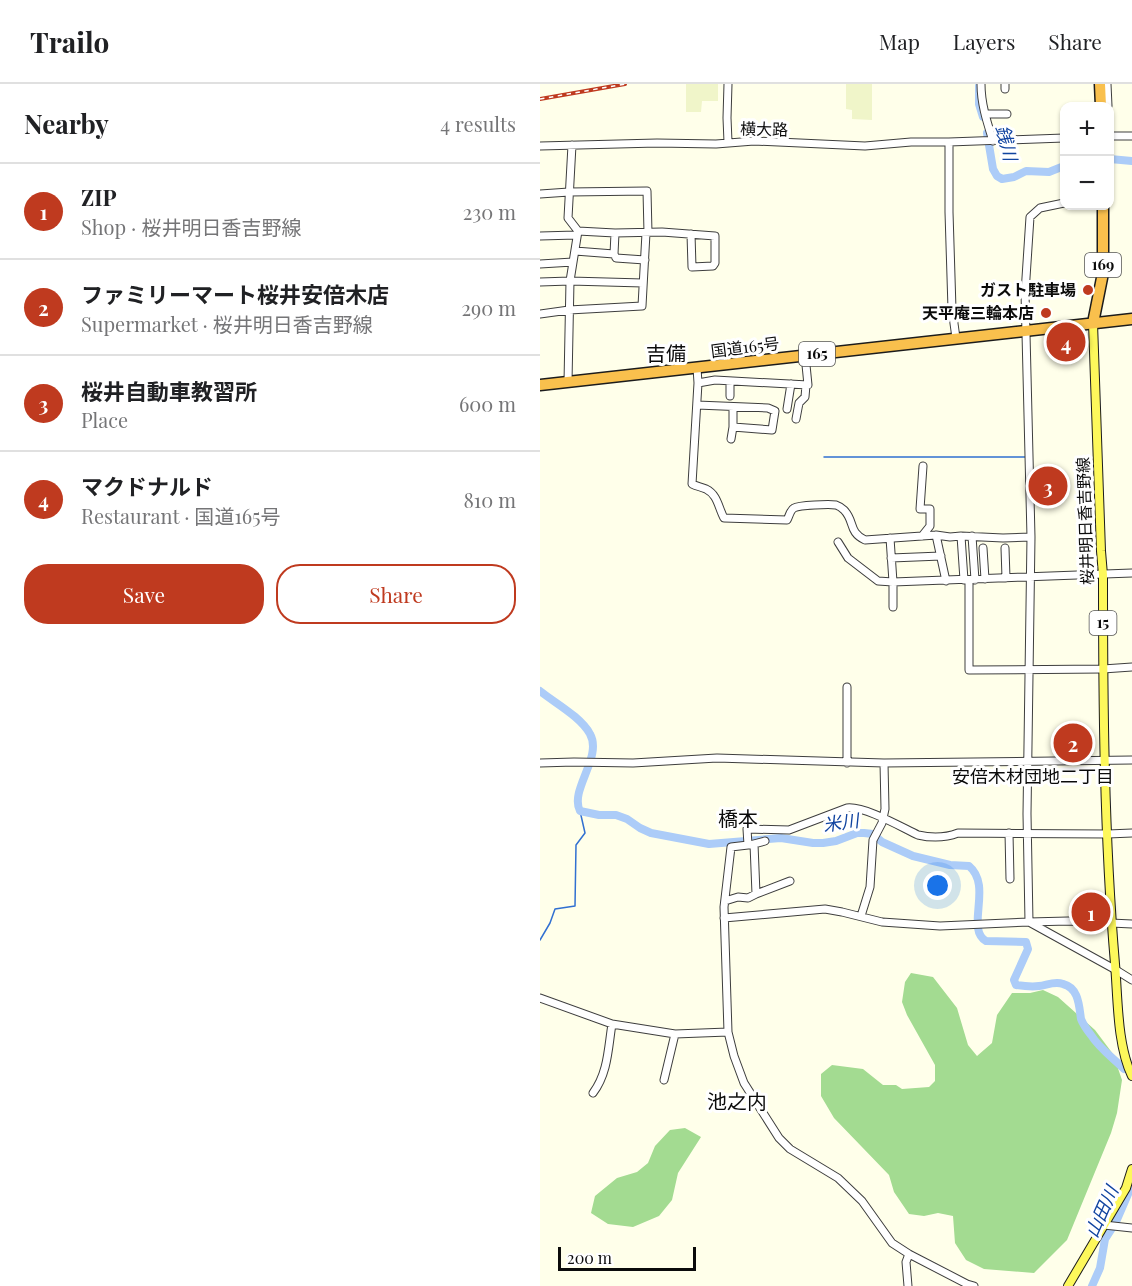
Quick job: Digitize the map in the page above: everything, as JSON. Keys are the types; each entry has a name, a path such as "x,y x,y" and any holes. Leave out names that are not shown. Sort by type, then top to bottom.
{"highway":[{"path":"1100,84 1101,102"},
{"name":"169","path":"1094,323 1103,273 1103,210"},
{"name":"国道165号","path":"540,385 1132,319"}],"main road":[{"name":"桜井明日香吉野線","path":"1094,323 1101,551 1104,575 1104,761 1112,923 1123,1053 1132,1076"},
{"path":"1068,1286 1126,1188 1132,1169"}],"street":[{"path":"728,142 729,84"},
{"path":"981,84 981,96 990,141"},
{"path":"1095,84 1096,102"},
{"path":"1107,84 1108,102"},
{"path":"985,114 1006,114"},
{"path":"1114,136 1132,136"},
{"name":"横大路","path":"540,146 716,144 754,141 865,147 911,142 1060,138"},
{"path":"949,142 952,309 956,338"},
{"path":"568,382 570,281 577,233 568,218 572,145"},
{"path":"540,194 647,191 647,233 642,306 540,314"},
{"path":"1029,922 1027,832 1031,537 1025,293 1030,217 1040,208 1060,204"},
{"path":"540,236 662,232 691,234 715,236 716,263 713,266 692,267 691,234"},
{"path":"615,233 614,254 616,258 645,260"},
{"path":"574,251 614,254"},
{"path":"540,264 573,262"},
{"path":"540,282 643,283"},
{"path":"796,419 799,403 805,397 806,385 808,385 805,355"},
{"path":"697,368 692,484 711,492 717,499 724,518 787,520 794,508 836,505 846,512 852,529 865,540 936,535 1031,537"},
{"path":"698,383 715,380 806,385"},
{"path":"730,381 730,396"},
{"path":"787,409 791,384"},
{"path":"697,405 768,408 775,411 772,430 733,427"},
{"path":"731,439 733,407"},
{"path":"922,536 930,526 930,509 920,509 923,466"},
{"path":"936,535 946,581"},
{"path":"961,536 969,580"},
{"path":"972,536 969,580 969,670 1132,668"},
{"path":"890,538 893,607"},
{"path":"838,542 848,558 878,581 946,581 1132,573"},
{"path":"983,548 985,579"},
{"path":"1005,548 1006,578"},
{"path":"891,558 941,556"},
{"path":"847,687 847,763"},
{"path":"540,763 633,763 728,758 847,763 1132,760"},
{"path":"861,916 870,887 873,840 884,819 885,763"},
{"path":"756,894 747,829 789,830 847,808 884,819 926,837 949,837 958,833 1108,834 1132,832"},
{"path":"1009,833 1010,879"},
{"path":"765,841 731,847 725,901 729,1032 734,1056 744,1083 779,1138 790,1149 838,1178 862,1201 892,1243 909,1254 974,1286"},
{"path":"725,901 738,897 748,898 790,881"},
{"path":"724,918 825,909 882,922 940,926 1068,921 1132,924"},
{"path":"1029,922 1132,981"},
{"path":"540,998 612,1024 675,1034 729,1032"},
{"path":"593,1094 605,1071 612,1024"},
{"path":"664,1080 675,1034"},
{"path":"1104,1226 1132,1228"},
{"path":"908,1286 906,1262 909,1254"}],"green space":[{"path":"686,84 718,84 718,101 702,101 701,112 686,112"},
{"path":"846,84 872,84 872,120 852,119 852,110 846,109"},
{"path":"911,973 933,977 957,1008 968,1045 977,1056 992,1043 997,1015 1012,993 1043,990 1058,997 1095,1030 1113,1054 1122,1080 1117,1113 1111,1133 1067,1240 1034,1273 984,1269 966,1260 955,1243 953,1216 938,1213 924,1216 909,1214 894,1192 889,1175 834,1118 821,1096 821,1074 832,1065 863,1069 883,1085 896,1085 902,1089 929,1087 935,1081 935,1065 902,1002 905,982"},
{"path":"685,1128 701,1137 678,1173 672,1200 659,1216 633,1227 608,1224 591,1213 595,1196 617,1178 637,1172 648,1163 655,1146 670,1130"}],"waterway":[{"name":"銭川","path":"979,86 979,104 983,117"},
{"name":"銭川","path":"987,133 993,169 1002,179 1014,177 1026,171 1049,172 1060,168"},
{"name":"銭川","path":"1114,159 1132,161"},
{"path":"824,457 1025,457"},
{"name":"米川","path":"540,691 574,716 590,734 593,743 592,753 579,793 580,811 599,815 616,815 651,833 709,844 781,838 823,843 857,833 873,834 882,842 913,856 950,865 969,866 976,874 979,884 978,927 980,935 986,941 1026,942 1028,949 1014,980 1016,985 1036,986 1057,983 1072,989 1079,1003 1081,1019 1087,1029 1098,1044 1124,1069"},
{"path":"540,940 555,909 575,906 576,845 585,833 580,811"},
{"name":"山田川","path":"1092,1286 1100,1268 1105,1239 1116,1222 1132,1185"}],"railway":[{"path":"540,99 625,84"}],"place":[{"name":"ガスト駐車場","path":"1088,290"},
{"name":"天平庵三輪本店","path":"1046,313"},
{"name":"マクドナルド","path":"1066,342"},
{"name":"桜井自動車教習所","path":"1048,486"},
{"name":"ファミリーマート桜井安倍木店","path":"1073,743"},
{"name":"ZIP","path":"1091,912"}],"district":[{"name":"吉備","path":"666,354"},
{"name":"安倍木材団地二丁目","path":"1033,777"},
{"name":"橋本","path":"738,819"},
{"name":"池之内","path":"737,1102"}]}
